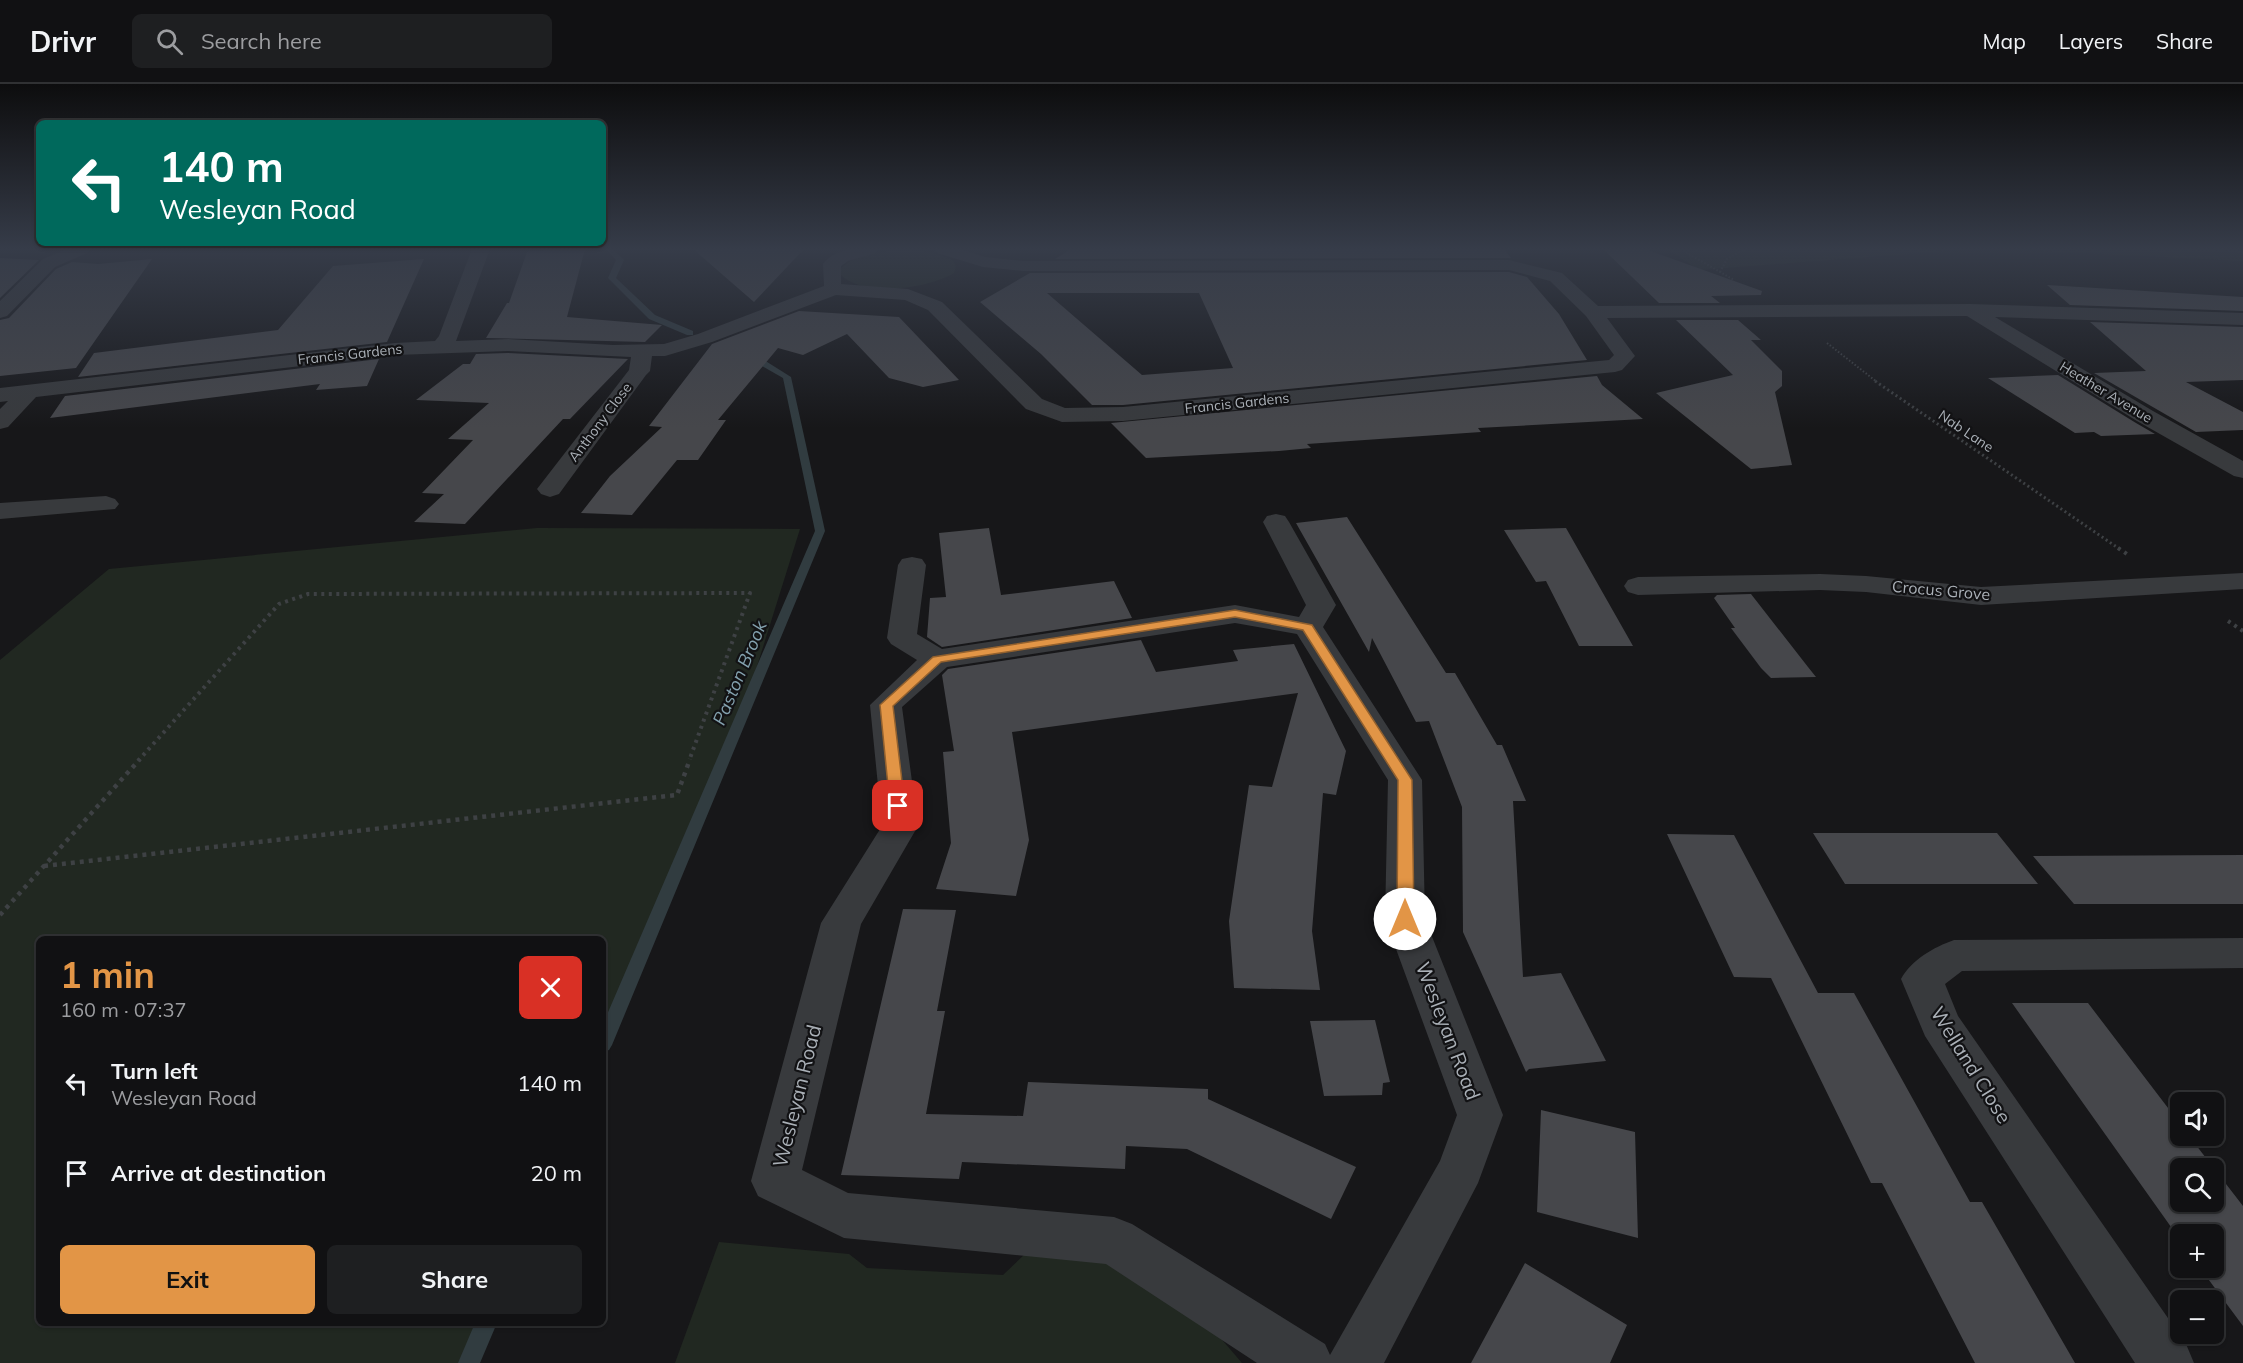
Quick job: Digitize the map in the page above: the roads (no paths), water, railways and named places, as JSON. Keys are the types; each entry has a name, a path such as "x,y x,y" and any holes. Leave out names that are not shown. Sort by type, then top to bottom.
{"street":[{"path":"442,346 449,337 459,309"},
{"name":"Francis Gardens","path":"0,395 395,348 508,345 665,350 705,339 783,309"},
{"name":"Francis Gardens","path":"938,309 1034,404 1062,415 1123,414 1615,366 1625,356 1589,309"},
{"path":"1593,312 1970,310 2243,319"},
{"name":"Heather Avenue","path":"1970,310 2145,416 2243,471"},
{"name":"Anthony Close","path":"550,489 639,371 642,351"},
{"path":"0,422 30,391"},
{"path":"0,511 106,504"},
{"path":"912,565 902,638 937,659 1235,614 1308,627 1321,604 1276,522"},
{"name":"Crocus Grove","path":"1638,586 1832,582 1981,596 2243,582"},
{"name":"Wesleyan Road","path":"1308,627 1405,780 1405,919 1480,1115 1461,1168 1423,1241 1354,1363"},
{"name":"Wesleyan Road","path":"937,659 886,705 900,826 841,923 775,1181 844,1215 1114,1241 1306,1363"},
{"name":"Welland Close","path":"2167,1363 1940,1024 1922,979 1954,956 2243,953"}],"waterway":[{"name":"Paston Brook","path":"643,309 652,317 690,333"},
{"name":"Paston Brook","path":"606,1038 820,531 787,377 758,360 747,357"},
{"name":"Paston Brook","path":"469,1363 485,1326"}]}
